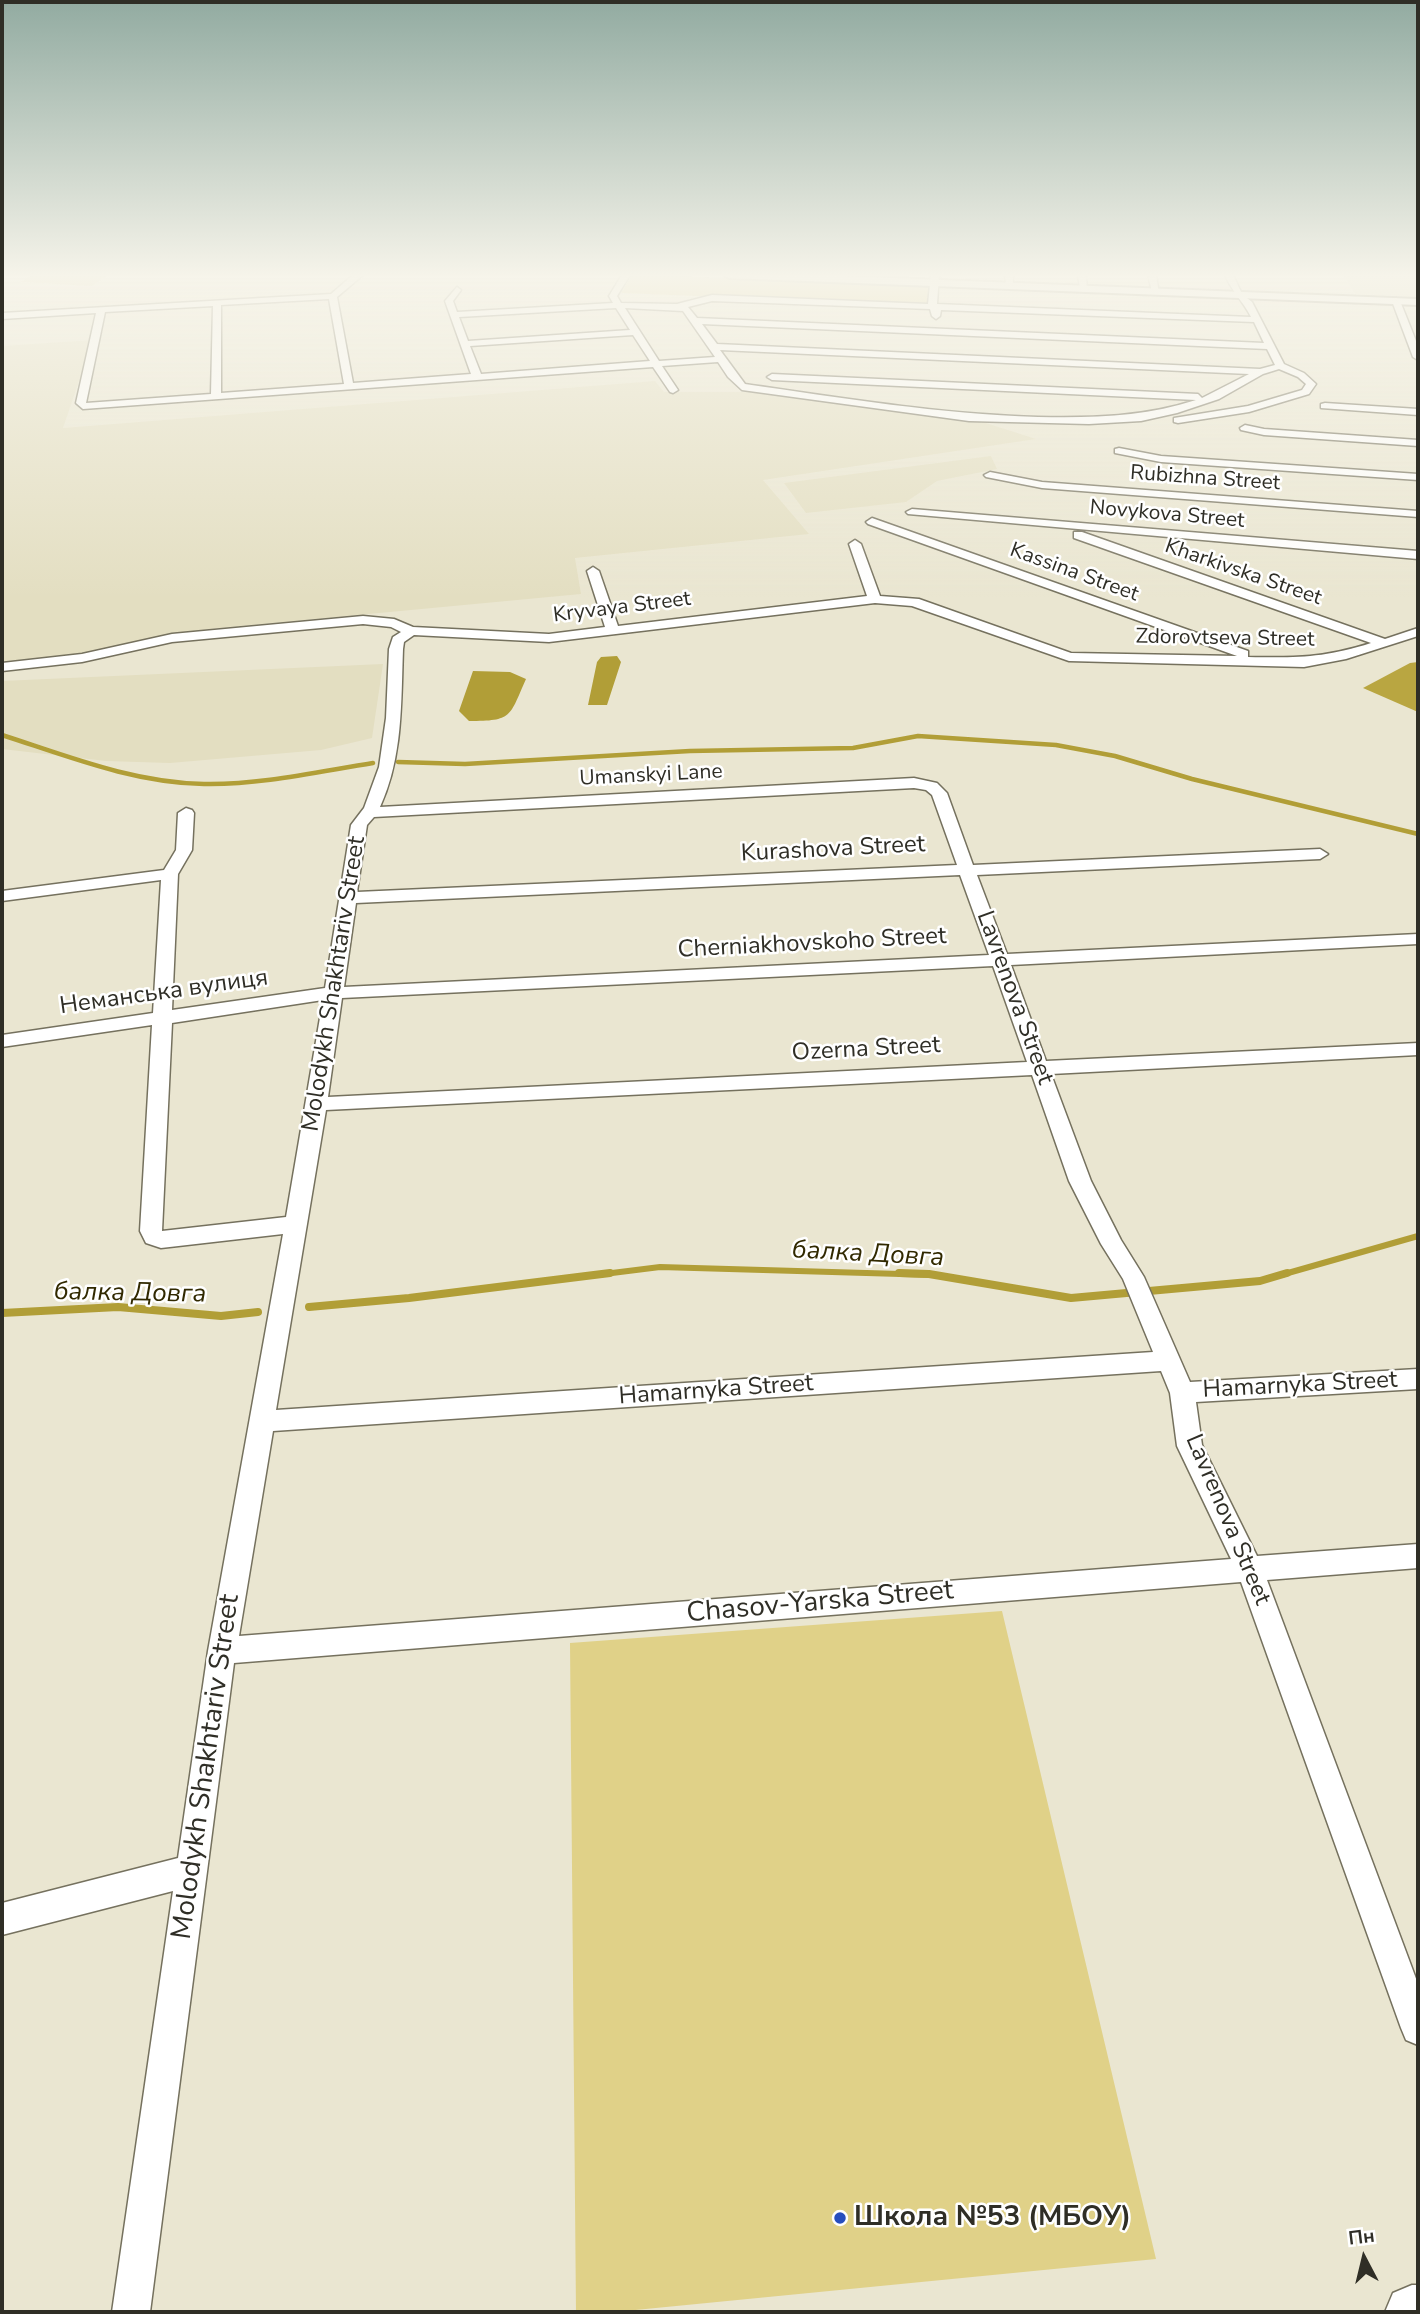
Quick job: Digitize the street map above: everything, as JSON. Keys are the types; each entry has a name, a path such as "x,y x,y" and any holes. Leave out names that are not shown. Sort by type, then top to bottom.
{"main road":[{"path":"1412,2312 1418,2312"}],"street":[{"path":"85,383 80,403 83,406 400,383"},
{"path":"216,383 216,397"},
{"path":"348,383 349,387"},
{"path":"668,383 673,390"},
{"path":"737,383 748,388 1002,421 1141,418 1215,397 1240,383"},
{"path":"903,383 1215,397"},
{"path":"952,425 1083,431 1123,429 1248,409 1306,391 1310,383"},
{"path":"1325,406 1418,412"},
{"path":"1245,428 1264,432 1418,443"},
{"path":"1119,451 1161,458 1418,477"},
{"name":"Rubizhna Street","path":"990,475 1042,485 1418,514"},
{"name":"Novykova Street","path":"912,512 1418,555"},
{"name":"Kassina Street","path":"872,522 1262,661"},
{"name":"Kharkivska Street","path":"1049,525 1384,643"},
{"path":"855,544 876,599"},
{"path":"593,571 613,630"},
{"name":"Kryvaya Street","path":"2,667 82,658 173,638 363,620 394,622 411,631 528,638 876,599 914,601 1069,657"},
{"name":"Molodykh Shakhtariv Street","path":"131,2312 222,1651 317,1104 359,825 373,812 389,754 398,640 411,631"},
{"name":"Zdorovtseva Street","path":"1069,657 1262,661 1292,665 1324,662 1418,632"},
{"name":"Umanskyi Lane","path":"373,812 914,783 931,786"},
{"name":"Lavrenova Street","path":"931,786 939,793 1080,1181 1112,1244 1133,1278 1182,1393 1190,1446 1225,1513 1249,1568 1418,2028"},
{"path":"186,813 184,850 170,874 151,1231 154,1237 161,1240 296,1224"},
{"name":"Kurashova Street","path":"348,898 1320,854"},
{"path":"2,896 170,874"},
{"name":"Cherniakhovskoho Street","path":"334,993 1418,939"},
{"name":"Неманська вулиця","path":"2,1041 334,993"},
{"name":"Ozerna Street","path":"317,1104 1418,1049"},
{"name":"Hamarnyka Street","path":"262,1421 1169,1361"},
{"name":"Hamarnyka Street","path":"1182,1393 1418,1379"},
{"name":"Chasov-Yarska Street","path":"222,1651 1418,1556"},
{"path":"2,1919 190,1871"}],"shaded area":[{"path":"2,383 78,383 63,428 657,383 664,392 765,392 986,423 1036,439 763,480 809,534 575,558 581,594 209,629 80,656 2,661"},
{"path":"991,456 997,469 937,481 906,502 806,513 784,483"},
{"path":"617,656 621,662 607,705 588,705 597,662 601,657"},
{"path":"1418,662 1418,712 1363,688 1410,663"},
{"path":"383,664 372,738 321,750 170,763 106,761 2,749 2,681"},
{"path":"473,671 510,672 526,679 508,714 494,720 469,721 459,711"},
{"path":"1002,1611 1156,2259 615,2312 576,2312 570,1643"}],"waterway":[{"path":"2,735 126,774 204,784 289,777 373,763"},
{"path":"398,762 465,764 690,751 853,748 918,736 1056,745 1115,756 1192,779 1418,834"},
{"name":"балка Довга","path":"1281,1275 1418,1236"},
{"name":"балка Довга","path":"596,1275 660,1267 935,1275"},
{"name":"балка Довга","path":"309,1307 409,1298 610,1273"},
{"name":"балка Довга","path":"899,1273 935,1275"},
{"name":"балка Довга","path":"935,1275 1071,1298 1260,1281 1287,1273"},
{"name":"балка Довга","path":"2,1313 118,1307 221,1316 258,1312"}],"place":[{"name":"Школа №53 (МБОУ)","path":"840,2218"}]}
